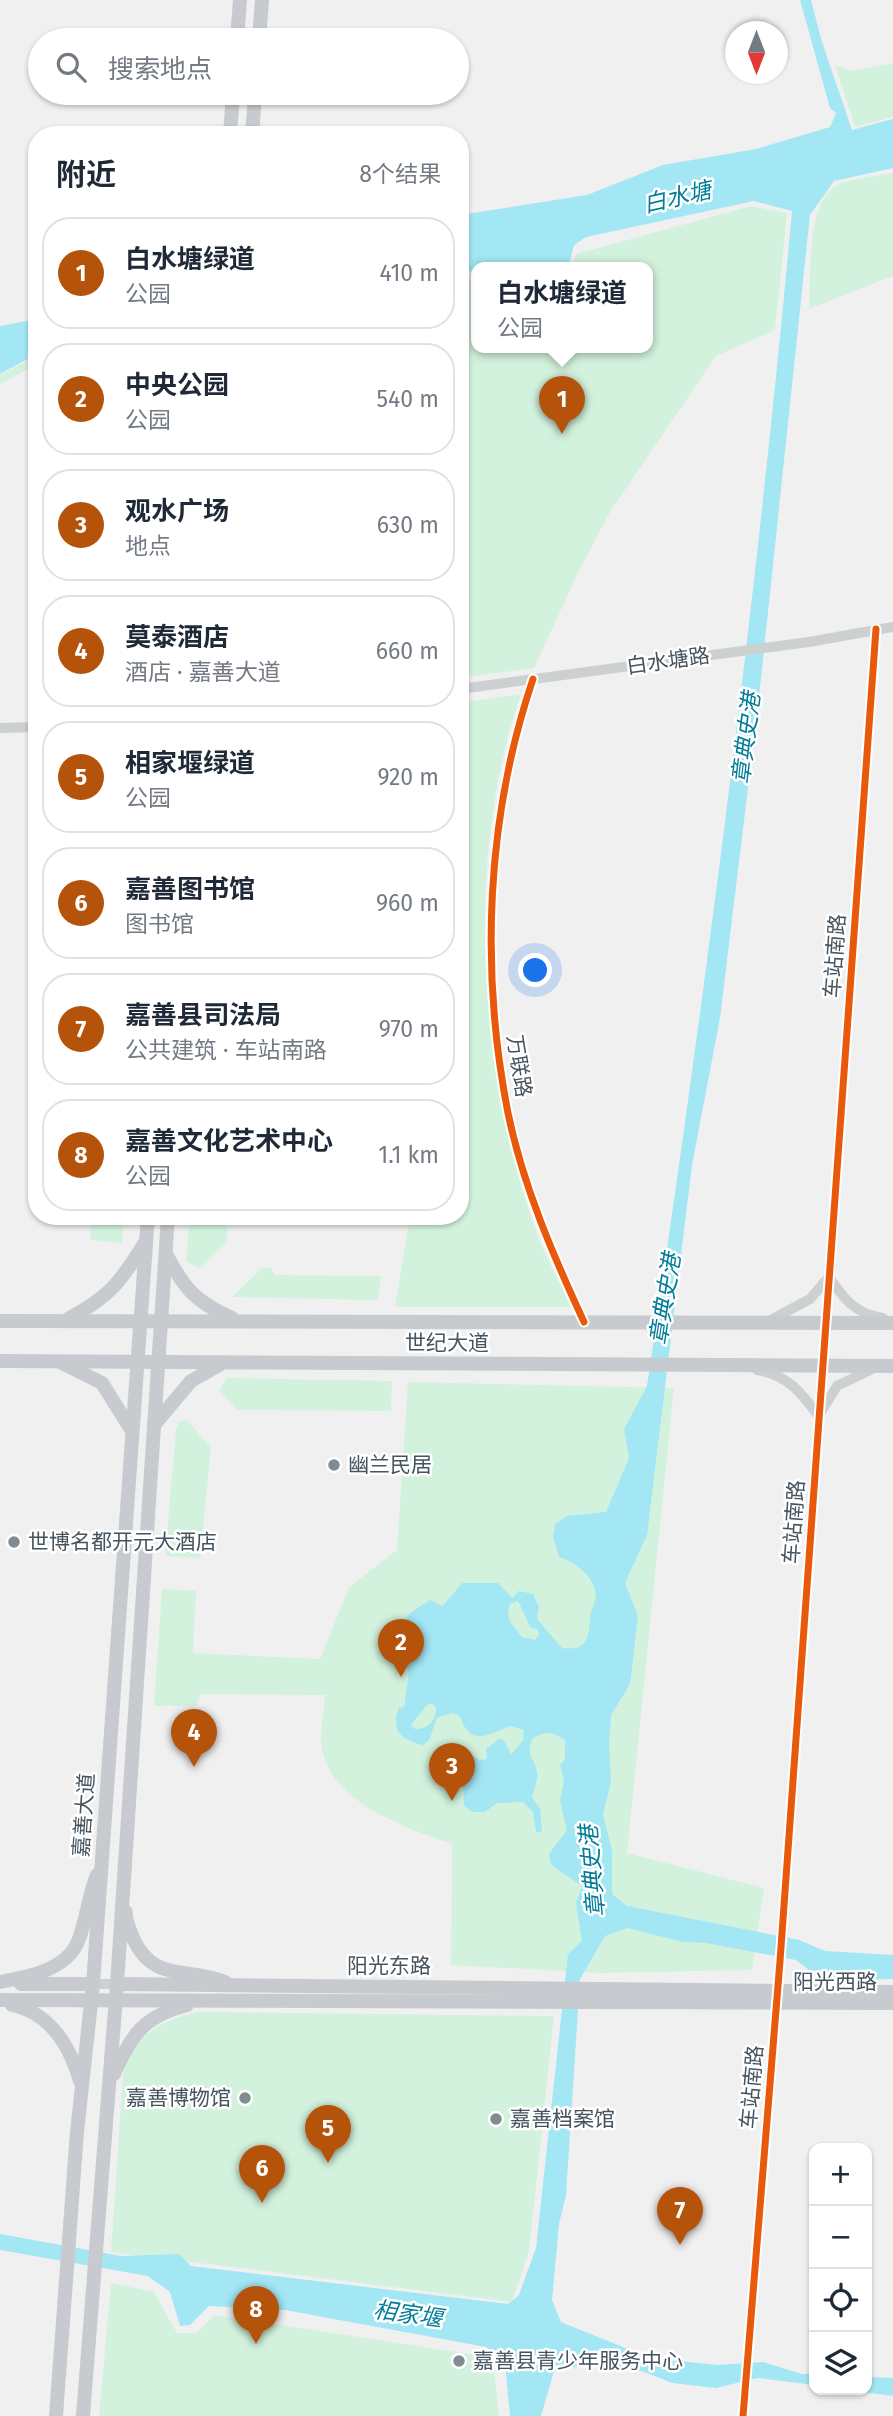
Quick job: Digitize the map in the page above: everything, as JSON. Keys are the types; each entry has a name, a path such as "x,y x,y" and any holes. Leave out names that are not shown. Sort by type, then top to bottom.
{"main road":[{"path":"238,28 240,0"},
{"path":"260,28 262,0"},
{"path":"231,126 232,105"},
{"path":"253,126 254,105"},
{"name":"嘉善大道","path":"56,2416 68,2240 92,2000 147,1225"},
{"name":"嘉善大道","path":"83,2416 117,1984 167,1225"},
{"path":"65,1321 102,1301 125,1275 146,1240"},
{"path":"165,1252 193,1297 240,1321"},
{"name":"世纪大道","path":"0,1321 893,1321"},
{"path":"54,1360 103,1383 132,1431"},
{"name":"世纪大道","path":"0,1361 893,1366"},
{"path":"153,1426 191,1381 222,1363"},
{"path":"0,1983 31,1976 67,1958 79,1941 89,1896 102,1864"},
{"path":"123,1888 127,1896 125,1919 140,1952 165,1972 205,1974 233,1986"},
{"name":"阳光东路","path":"0,1983 93,1984"},
{"name":"阳光东路","path":"117,1984 549,1995"},
{"name":"阳光西路","path":"777,1996 893,1992"},
{"name":"阳光东路","path":"0,2001 201,2001 549,1995 777,1996"},
{"name":"阳光西路","path":"777,1996 893,2003"},
{"path":"0,2001 25,2007 53,2027 72,2054 82,2087"},
{"path":"109,2084 128,2042 149,2020 201,2001"}],"street":[{"name":"白水塘路","path":"469,689 809,642 893,627"},
{"name":"车站南路","path":"743,2416 780,1961 876,629"},
{"name":"万联路","path":"534,679 514,740 492,877 496,1029 509,1115 529,1187 546,1238 584,1322"},
{"path":"0,729 28,727"},
{"path":"763,1323 810,1299 829,1277 843,1298 860,1313 893,1321"},
{"path":"729,1365 768,1372 784,1378 798,1389 819,1417 837,1385 877,1366"},
{"name":"阳光东路","path":"93,1984 117,1984"}],"green space":[{"path":"893,63 893,117 855,127 835,65 850,71"},
{"path":"893,173 893,276 809,309 812,243 819,208 826,195 841,183"},
{"path":"751,206 787,213 775,330 716,356 610,512 534,668 469,677 469,280 471,353 653,353 653,262 574,262 576,254"},
{"path":"28,361 28,369 0,384 0,375"},
{"path":"521,694 503,759 491,827 485,897 486,968 492,1039 503,1108 519,1175 539,1239 571,1307 395,1307 409,1225 469,1225 469,702"},
{"path":"91,1225 123,1225 122,1243 90,1240"},
{"path":"189,1225 228,1225 227,1242 200,1269 186,1261"},
{"path":"262,1268 272,1268 274,1275 381,1276 378,1300 232,1297"},
{"path":"227,1378 392,1381 391,1411 238,1410 219,1390"},
{"path":"408,1382 674,1388 627,1853 764,1888 752,1970 598,1973 451,1965 452,1844 390,1820 351,1795 336,1779 325,1761 321,1739 325,1695 201,1694 196,1706 154,1706 162,1589 196,1591 193,1653 320,1659 349,1587 397,1550"},
{"path":"187,1420 211,1448 200,1558 165,1556 176,1430 180,1421"},
{"path":"199,2012 554,2016 529,2251 512,2302 111,2252 123,2074 134,2049 150,2031 172,2019"},
{"path":"111,2283 154,2292 177,2333 197,2333 214,2315 477,2355 494,2369 499,2416 99,2416"}],"water":[{"path":"800,0 811,0 822,42 852,130 893,119 893,168 834,181 810,215 759,697 720,1018 692,1165 647,1535 625,1583 638,1616 630,1684 611,1715 611,1782 603,1814 612,1851 612,1894 627,1906 799,1940 825,1951 893,1955 893,1979 822,1980 796,1960 706,1943 683,1942 627,1928 605,1936 580,1979 566,2195 559,2224 552,2300 561,2322 650,2358 718,2365 763,2362 809,2374 809,2384 757,2378 716,2388 672,2383 642,2371 587,2365 554,2371 541,2416 510,2416 505,2363 486,2347 285,2310 209,2306 190,2325 180,2326 170,2292 148,2276 0,2250 0,2234 121,2256 179,2254 191,2266 508,2304 519,2295 536,2248 568,1954 582,1941 576,1903 582,1886 551,1865 549,1854 567,1830 560,1801 564,1780 560,1765 565,1759 565,1740 549,1733 541,1734 532,1739 530,1746 537,1776 532,1797 540,1809 542,1832 536,1832 533,1812 523,1802 497,1803 485,1812 473,1812 464,1806 463,1783 453,1768 462,1755 468,1753 480,1760 487,1759 486,1749 499,1739 504,1740 511,1755 523,1740 524,1730 510,1726 488,1735 476,1736 467,1730 458,1715 451,1713 437,1718 429,1740 423,1745 404,1737 396,1723 399,1708 404,1707 409,1673 395,1635 410,1613 430,1600 443,1606 462,1583 498,1583 512,1598 519,1591 533,1594 539,1607 537,1619 562,1648 578,1647 583,1644 588,1634 596,1598 595,1589 583,1571 559,1557 553,1537 555,1524 567,1516 606,1512 629,1458 624,1429 647,1386 728,800 792,211 754,201 586,237 574,245 570,262 471,262 469,272 469,214 587,195 663,165 756,149 830,127 836,113 830,108","holes":["518,1601 531,1628 538,1629 539,1635 535,1640 522,1637 509,1618 510,1604","432,1703 436,1713 424,1728 415,1729 411,1725 426,1706"]},
{"path":"28,321 28,359 0,374 0,326"},
{"path":"872,2377 893,2378 893,2396 872,2393"}],"cycle path":[{"path":"743,2416 780,1961 876,629"},
{"path":"533,679 505,785 497,840 492,894 493,1004 499,1059 514,1140 530,1194 584,1322"}],"place":[{"name":"白水塘绿道","path":"562,434"},
{"name":"幽兰民居","path":"334,1465"},
{"name":"世博名都开元大酒店","path":"14,1542"},
{"name":"中央公园","path":"401,1677"},
{"name":"莫泰酒店","path":"194,1767"},
{"name":"观水广场","path":"452,1801"},
{"name":"嘉善博物馆","path":"245,2098"},
{"name":"嘉善档案馆","path":"496,2119"},
{"name":"相家堰绿道","path":"328,2163"},
{"name":"嘉善图书馆","path":"262,2203"},
{"name":"嘉善县司法局","path":"680,2245"},
{"name":"嘉善文化艺术中心","path":"256,2344"},
{"name":"嘉善县青少年服务中心","path":"459,2361"}],"water label":[{"name":"白水塘","path":"677,197"},
{"name":"章典史港","path":"746,738"},
{"name":"章典史港","path":"665,1299"},
{"name":"章典史港","path":"592,1871"},
{"name":"相家堰","path":"408,2314"}]}
